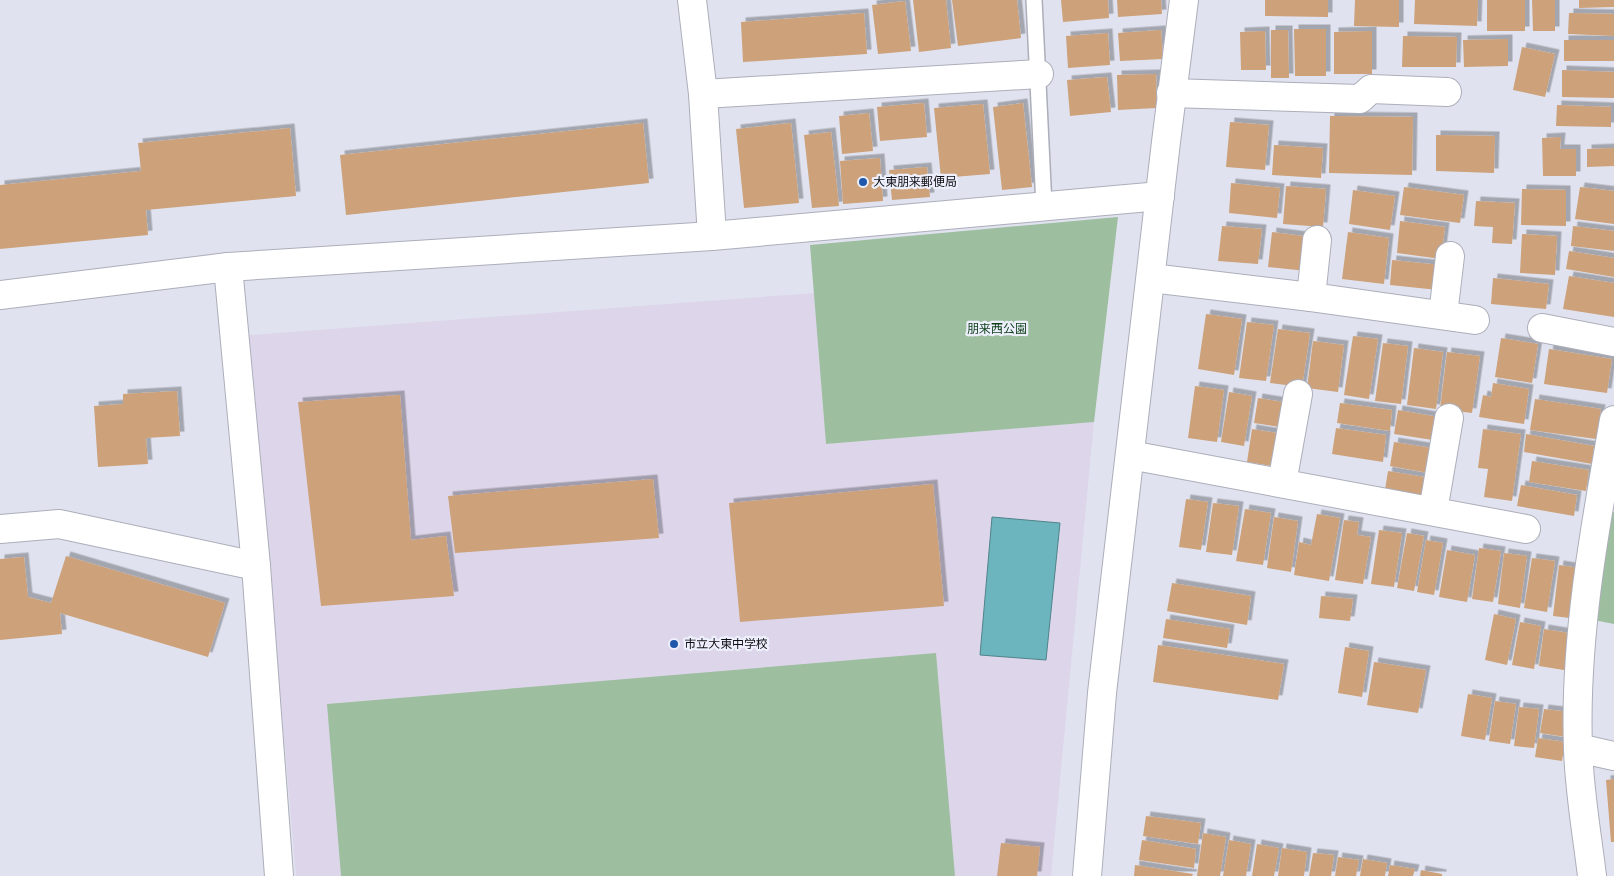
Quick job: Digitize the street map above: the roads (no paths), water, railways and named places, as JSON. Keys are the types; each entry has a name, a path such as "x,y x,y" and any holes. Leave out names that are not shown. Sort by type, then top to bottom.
{"street":[{"path":"692,0 703,94 712,236"},
{"path":"1087,876 1102,692 1184,0"},
{"path":"703,94 1039,74"},
{"path":"1172,93 1360,100 1371,89 1447,92"},
{"path":"0,295 228,267 712,236 1160,196"},
{"path":"1311,297 1317,240"},
{"path":"1443,315 1450,256"},
{"path":"228,267 256,566 279,876"},
{"path":"1151,278 1311,297 1474,320"},
{"path":"1542,328 1614,342"},
{"path":"1282,483 1298,394"},
{"path":"1433,511 1449,418"},
{"path":"1592,876 1578,748 1580,656 1595,526 1614,420"},
{"path":"1130,454 1526,529"},
{"path":"0,529 59,524 256,566"},
{"path":"1578,748 1614,756"}],"lane":[{"path":"1034,0 1044,206"}],"water":[{"path":"992,517 1060,523 1046,660 980,655"}],"place":[{"name":"大東朋来郵便局","path":"863,182"},
{"name":"市立大東中学校","path":"674,644"}],"park label":[{"name":"朋来西公園","path":"997,329"}]}
